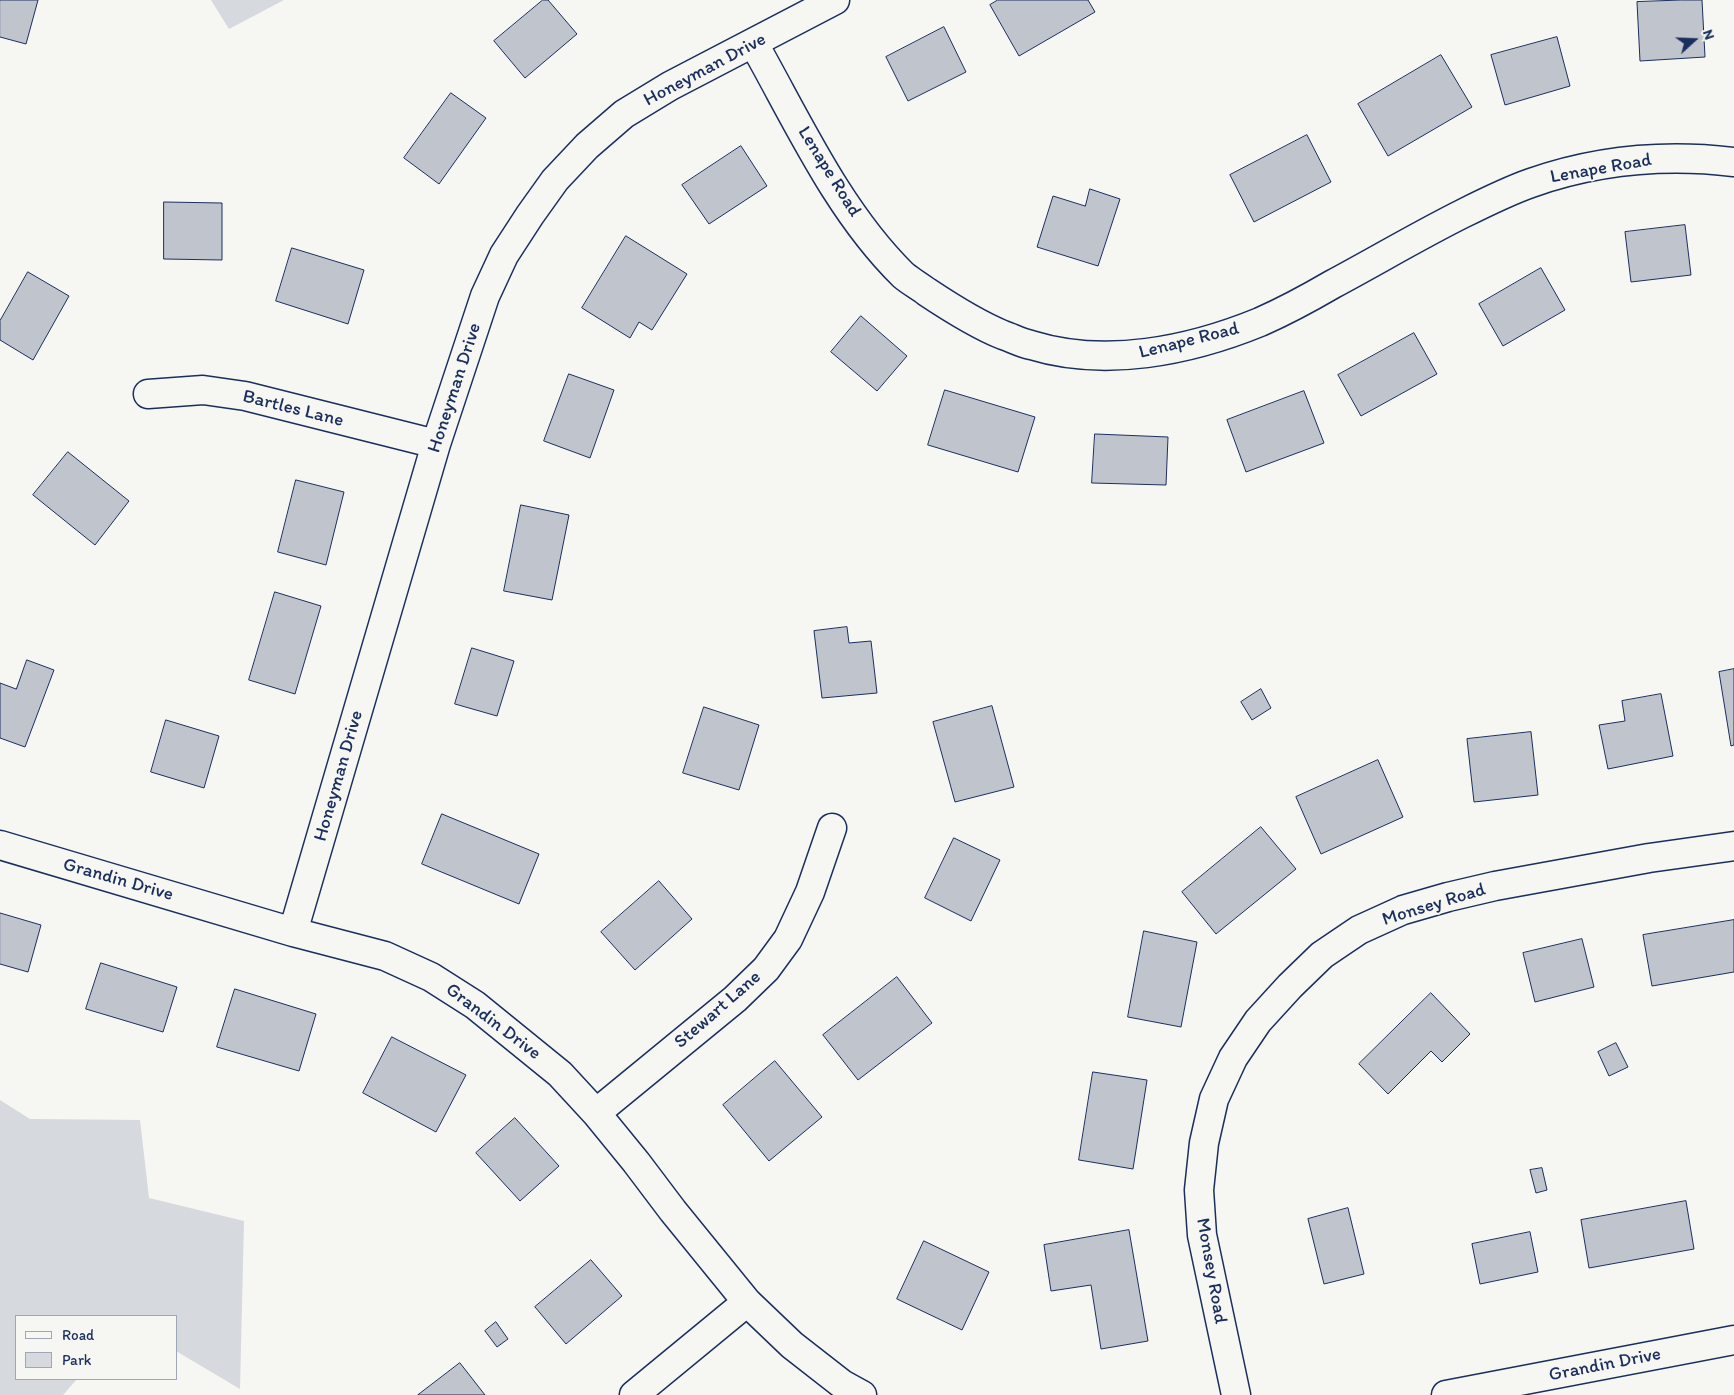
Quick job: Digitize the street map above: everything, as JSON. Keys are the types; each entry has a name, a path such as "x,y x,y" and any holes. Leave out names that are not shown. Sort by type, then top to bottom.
{"street":[{"name":"Honeyman Drive","path":"293,932 436,444 486,296 504,255 556,180 587,146 624,114 670,86 754,44 835,0"},
{"name":"Lenape Road","path":"754,44 838,194 872,238 905,276 943,303 986,328 1031,346 1075,355 1122,356 1168,349 1217,338 1261,321 1309,298 1441,225 1530,183 1574,170 1631,161 1669,158 1734,162"},
{"name":"Bartles Lane","path":"148,394 203,390 245,396 436,444"},
{"name":"Stewart Lane","path":"596,1113 735,999 766,969 788,939 810,892 832,828"},
{"name":"Grandin Drive","path":"0,845 293,932 385,956 431,976 475,1004 519,1038 560,1074 596,1113 747,1302 792,1345 842,1384 862,1395"},
{"name":"Monsey Road","path":"1236,1395 1202,1235 1199,1190 1204,1143 1214,1099 1233,1058 1258,1021 1277,1000 1322,955 1359,930 1403,910 1495,886 1649,858 1703,852 1734,846"},
{"path":"634,1395 747,1302"},
{"name":"Grandin Drive","path":"1446,1395 1734,1340"}],"green space":[{"path":"211,0 284,0 229,29"},
{"path":"0,1100 30,1119 140,1120 149,1198 244,1221 240,1389 178,1352 178,1315 15,1315 15,1380 76,1380 63,1395 0,1395"}],"building":[{"path":"0,0 38,0 26,44 0,37"},
{"path":"543,0 548,0 577,34 525,78 494,41"},
{"path":"998,0 1088,0 1095,12 1019,56 990,5"},
{"path":"1702,0 1705,57 1640,61 1637,2"},
{"path":"944,27 966,72 908,101 886,57"},
{"path":"1557,37 1570,86 1505,105 1491,55"},
{"path":"1441,55 1472,107 1388,156 1358,104"},
{"path":"451,93 486,118 439,184 404,158"},
{"path":"1307,135 1331,182 1254,222 1230,175"},
{"path":"741,146 767,186 709,224 682,185"},
{"path":"1090,189 1120,199 1098,266 1037,247 1053,196 1085,206"},
{"path":"164,202 222,203 222,260 164,259"},
{"path":"1685,225 1691,275 1631,282 1625,232"},
{"path":"626,236 687,274 652,330 639,322 630,338 582,308"},
{"path":"292,248 364,270 348,324 276,301"},
{"path":"1541,268 1565,310 1503,346 1479,304"},
{"path":"28,272 69,296 33,360 0,340 0,321"},
{"path":"861,316 907,356 877,391 831,352"},
{"path":"1414,333 1437,374 1361,416 1338,375"},
{"path":"569,374 614,390 590,458 544,441"},
{"path":"945,390 1035,417 1018,472 928,445"},
{"path":"1304,391 1324,443 1246,472 1227,420"},
{"path":"1095,434 1168,437 1166,485 1092,483"},
{"path":"68,452 129,501 95,545 33,495"},
{"path":"296,480 344,492 326,565 278,552"},
{"path":"521,505 569,515 552,600 504,591"},
{"path":"275,592 321,606 295,694 249,680"},
{"path":"847,627 849,643 871,641 877,693 822,698 814,631"},
{"path":"472,648 514,661 497,716 455,704"},
{"path":"27,660 54,670 25,747 0,738 0,683 16,689"},
{"path":"1734,669 1734,745 1731,746 1719,672"},
{"path":"1261,689 1271,708 1252,720 1241,702"},
{"path":"1661,694 1673,756 1608,769 1599,725 1625,721 1622,701"},
{"path":"992,706 1014,787 955,802 933,722"},
{"path":"704,707 759,725 739,790 683,773"},
{"path":"166,720 219,736 204,788 151,772"},
{"path":"1531,732 1538,795 1474,802 1467,739"},
{"path":"1378,760 1403,817 1321,854 1296,797"},
{"path":"442,814 539,854 519,904 422,864"},
{"path":"1261,827 1296,869 1216,934 1182,892"},
{"path":"954,838 1000,860 971,921 925,898"},
{"path":"659,881 692,919 635,970 601,932"},
{"path":"0,913 41,925 28,972 0,964"},
{"path":"1734,920 1734,972 1652,986 1643,935"},
{"path":"1144,931 1197,942 1181,1027 1128,1017"},
{"path":"1582,939 1594,987 1535,1002 1523,953"},
{"path":"101,963 177,987 163,1032 86,1009"},
{"path":"897,977 932,1023 858,1080 823,1035"},
{"path":"235,989 316,1014 299,1071 217,1047"},
{"path":"1431,993 1470,1034 1442,1062 1431,1051 1388,1094 1359,1064"},
{"path":"392,1037 466,1075 436,1132 363,1093"},
{"path":"1616,1043 1628,1067 1609,1076 1598,1052"},
{"path":"775,1061 822,1117 769,1161 723,1105"},
{"path":"1093,1072 1147,1080 1133,1169 1079,1160"},
{"path":"515,1118 559,1166 520,1201 476,1153"},
{"path":"1542,1168 1547,1190 1536,1193 1530,1170"},
{"path":"1686,1201 1694,1249 1589,1268 1581,1220"},
{"path":"1348,1208 1364,1274 1324,1284 1308,1219"},
{"path":"1129,1230 1148,1341 1101,1349 1091,1285 1051,1291 1044,1245"},
{"path":"1530,1232 1538,1272 1480,1284 1472,1244"},
{"path":"924,1241 989,1272 962,1330 897,1299"},
{"path":"591,1260 622,1296 566,1344 535,1307"},
{"path":"496,1322 508,1339 497,1347 485,1331"},
{"path":"460,1363 485,1395 418,1395"}]}
